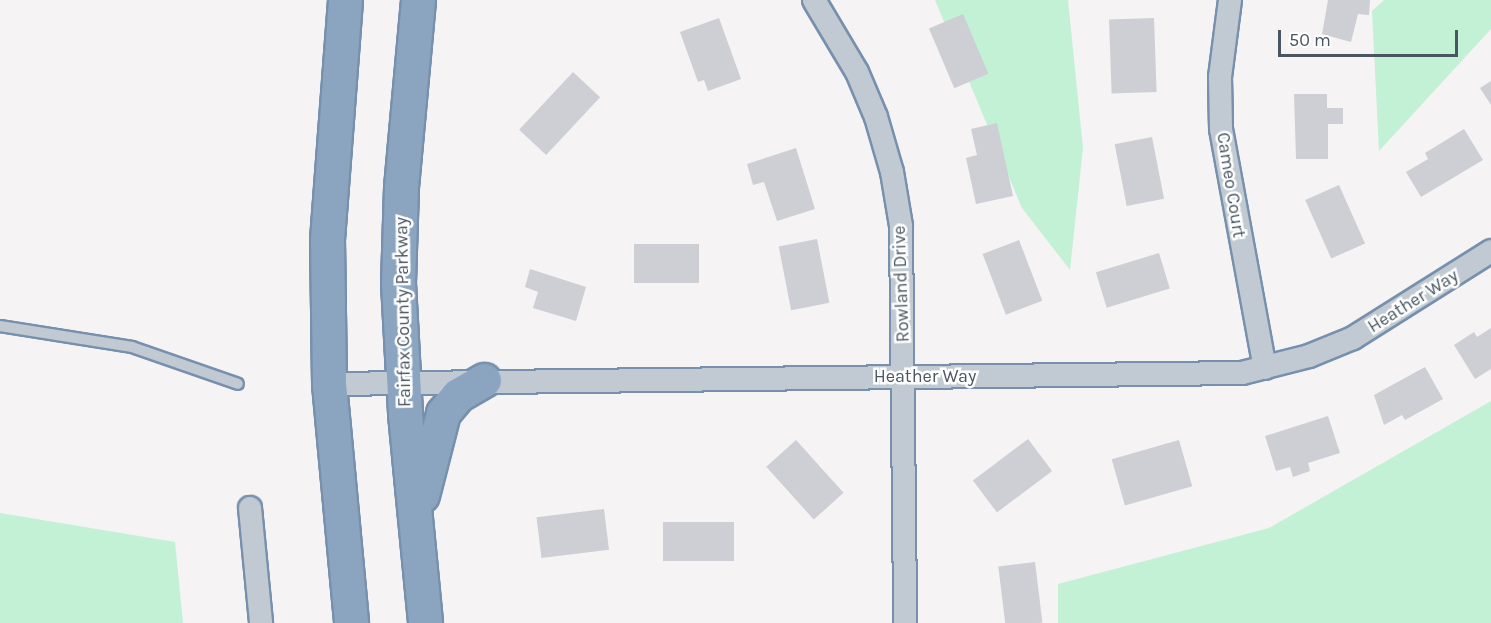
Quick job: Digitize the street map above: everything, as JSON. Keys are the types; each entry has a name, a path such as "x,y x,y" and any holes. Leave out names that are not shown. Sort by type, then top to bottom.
{"highway":[{"path":"345,0 327,239 329,384 351,623"},
{"name":"Fairfax County Parkway","path":"418,0 401,187 398,283 403,382 425,623"},
{"path":"415,517 443,413 458,395 484,380"}],"street":[{"name":"Rowland Drive","path":"814,0 857,72 892,172 901,226 905,623"},
{"name":"Cameo Court","path":"1230,0 1220,77 1221,129 1265,368"},
{"name":"Heather Way","path":"329,384 484,380 1242,373 1265,368 1353,338 1491,251"},
{"path":"250,508 261,623"}],"lane":[{"path":"0,326 132,347 238,384"}],"green space":[{"path":"935,0 1068,0 1083,148 1070,270 1022,208"},
{"path":"1384,0 1491,0 1491,29 1379,151 1372,11"},
{"path":"1491,401 1491,623 1058,623 1058,584 1269,528"},
{"path":"0,513 175,542 183,623 0,623"}],"building":[{"path":"1328,0 1370,0 1369,15 1358,14 1351,42 1322,34"},
{"path":"963,14 988,74 954,88 929,28"},
{"path":"719,18 741,79 708,91 704,80 698,82 680,32"},
{"path":"1154,18 1157,92 1112,94 1109,20"},
{"path":"573,72 600,97 546,155 519,130"},
{"path":"1491,81 1491,105 1480,88"},
{"path":"1294,94 1327,94 1327,108 1343,108 1343,124 1328,124 1328,159 1296,159"},
{"path":"997,123 1013,196 976,204 966,158 977,155 971,129"},
{"path":"1464,129 1483,160 1421,197 1406,172 1428,159 1425,153"},
{"path":"1152,137 1164,199 1127,206 1115,144"},
{"path":"796,148 815,209 777,221 764,182 753,185 747,164"},
{"path":"1339,185 1365,243 1331,259 1305,200"},
{"path":"817,239 829,303 791,310 779,246"},
{"path":"1019,240 1042,301 1006,315 983,254"},
{"path":"634,244 699,244 699,283 634,283"},
{"path":"1159,253 1170,288 1107,308 1096,272"},
{"path":"530,269 586,287 576,321 533,308 538,292 525,287"},
{"path":"1491,328 1491,369 1475,379 1454,345 1474,332 1477,337"},
{"path":"1425,367 1443,399 1405,420 1402,415 1384,425 1374,395"},
{"path":"1328,416 1340,453 1308,463 1310,471 1293,477 1290,467 1276,471 1265,436"},
{"path":"1028,439 1052,471 997,512 973,481"},
{"path":"796,440 844,493 814,520 766,467"},
{"path":"1179,440 1192,486 1125,505 1112,459"},
{"path":"604,509 609,550 542,558 537,517"},
{"path":"663,522 734,522 734,561 663,561"},
{"path":"1035,562 1042,623 1005,623 998,567"}]}
